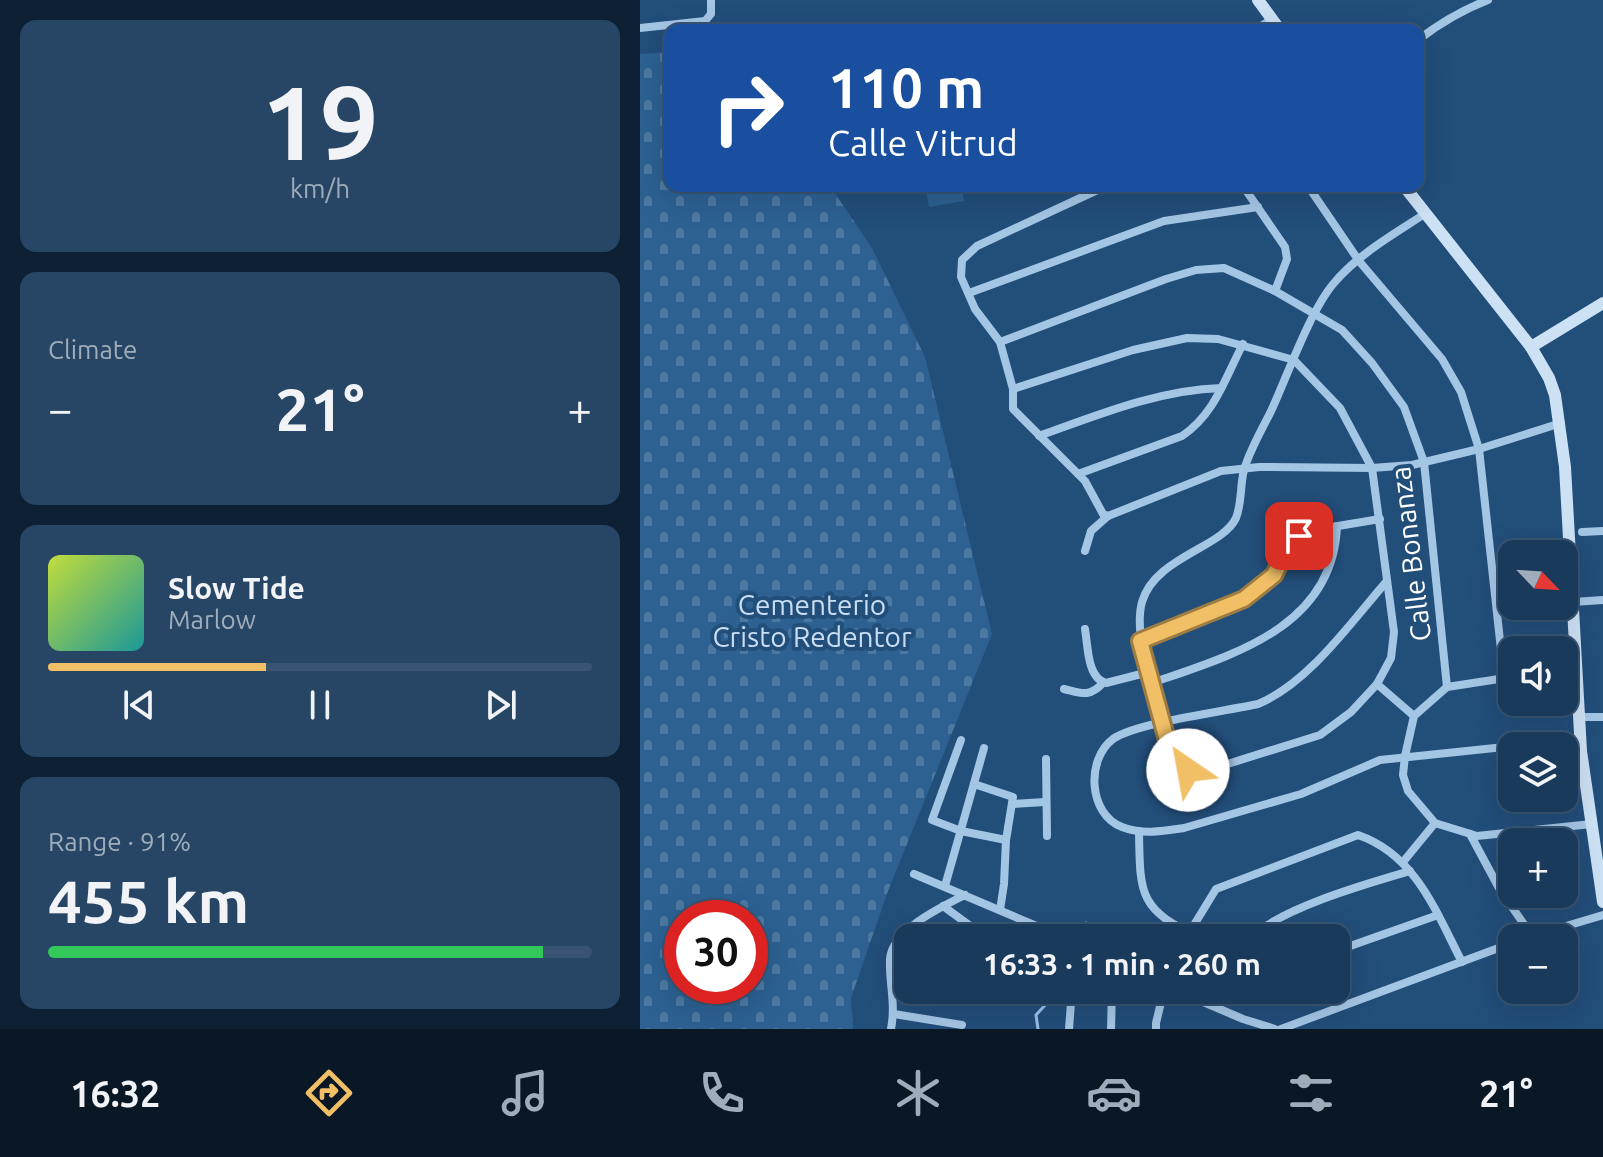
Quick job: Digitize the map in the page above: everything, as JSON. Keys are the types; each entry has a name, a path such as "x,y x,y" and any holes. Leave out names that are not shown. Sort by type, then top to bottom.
{"main road":[{"path":"1258,0 1275,24"},
{"path":"1409,192 1531,347 1549,378 1561,423 1569,540"},
{"path":"1531,347 1603,303"},
{"path":"1578,709 1592,824 1599,841 1603,902"}],"street":[{"path":"677,24 705,21 711,14 711,0"},
{"path":"1424,36 1454,15 1488,0"},
{"path":"640,28 664,25"},
{"path":"1093,192 977,246 967,254 960,267 961,277 975,309 1000,342 1013,389 1013,409 1078,474 1103,514 1108,516"},
{"path":"1247,192 1285,247 1287,259 1275,291"},
{"path":"1312,192 1359,261 1442,359 1461,392 1479,449 1503,636"},
{"path":"969,293 1164,221 1258,207"},
{"path":"1013,389 1164,342 1187,338 1218,339 1294,360 1340,408 1372,468 1394,632 1391,658 1377,684 1351,712 1320,735 1218,767 1178,768 1173,762 1140,641 1142,601 1155,581 1183,555 1213,540 1230,527 1236,517 1244,470 1294,360 1316,312 1334,283 1426,213"},
{"name":"Calle Bonanza","path":"1000,342 1166,279 1196,270 1224,268 1316,312 1342,330 1372,363 1404,407 1424,462 1447,687"},
{"path":"1078,474 1182,436 1205,418 1243,344"},
{"path":"1039,436 1177,392 1221,388"},
{"path":"1085,551 1091,531 1108,516 1221,471 1259,467 1372,468 1424,462 1479,449 1561,423"},
{"path":"1140,641 1244,599 1274,575 1286,551 1299,536 1380,519"},
{"path":"1152,683 1235,654 1283,627 1314,595 1330,570 1336,548 1337,526"},
{"path":"1582,532 1603,531"},
{"path":"1387,581 1327,649 1276,697 1258,704 1123,733 1113,739 1101,749 1095,769 1096,793 1102,811 1113,823 1139,831 1184,828 1301,794 1380,760 1581,739"},
{"path":"1578,602 1603,600"},
{"path":"1085,629 1093,674 1103,683"},
{"path":"1064,689 1087,694 1095,692 1103,683 1149,672"},
{"path":"1498,679 1447,687 1414,716 1403,775 1408,791 1435,823 1477,836 1592,824"},
{"path":"1377,684 1414,716"},
{"path":"1580,717 1603,717"},
{"path":"961,740 932,820 961,831 1006,840"},
{"path":"945,886 984,748"},
{"path":"1046,759 1047,836"},
{"path":"974,784 1012,796 1000,910"},
{"path":"1012,804 1045,802"},
{"path":"1403,862 1435,823"},
{"path":"1139,831 1139,861 1147,902 1154,912 1171,924"},
{"path":"1470,834 1521,924"},
{"path":"1194,924 1216,889 1358,835 1374,840 1403,862 1428,894 1462,962"},
{"path":"1269,924 1370,882 1410,871"},
{"path":"914,874 1031,924"},
{"path":"917,924 965,895"},
{"path":"943,906 968,924"},
{"path":"1350,946 1438,915"},
{"path":"1573,924 1603,915"},
{"path":"891,1029 894,1014 890,960 894,944"},
{"path":"1208,1004 1278,1029 1498,948"},
{"path":"1069,1029 1071,1004"},
{"path":"1111,1029 1112,1004"},
{"path":"1156,1029 1161,1004"},
{"path":"894,1014 962,1025"}],"green space":[{"name":"Cementerio Cristo Redentor","path":"664,52 664,192 834,192 872,248 925,357 992,634 888,891 851,998 853,1029 640,1029 640,54"},
{"path":"926,192 963,192 964,201 929,207"}],"waterway":[{"path":"1038,1029 1036,1015 1046,1004"}],"route":[{"path":"1188,770 1178,768 1173,762 1140,641 1244,599 1274,575 1286,551 1299,536"}]}
